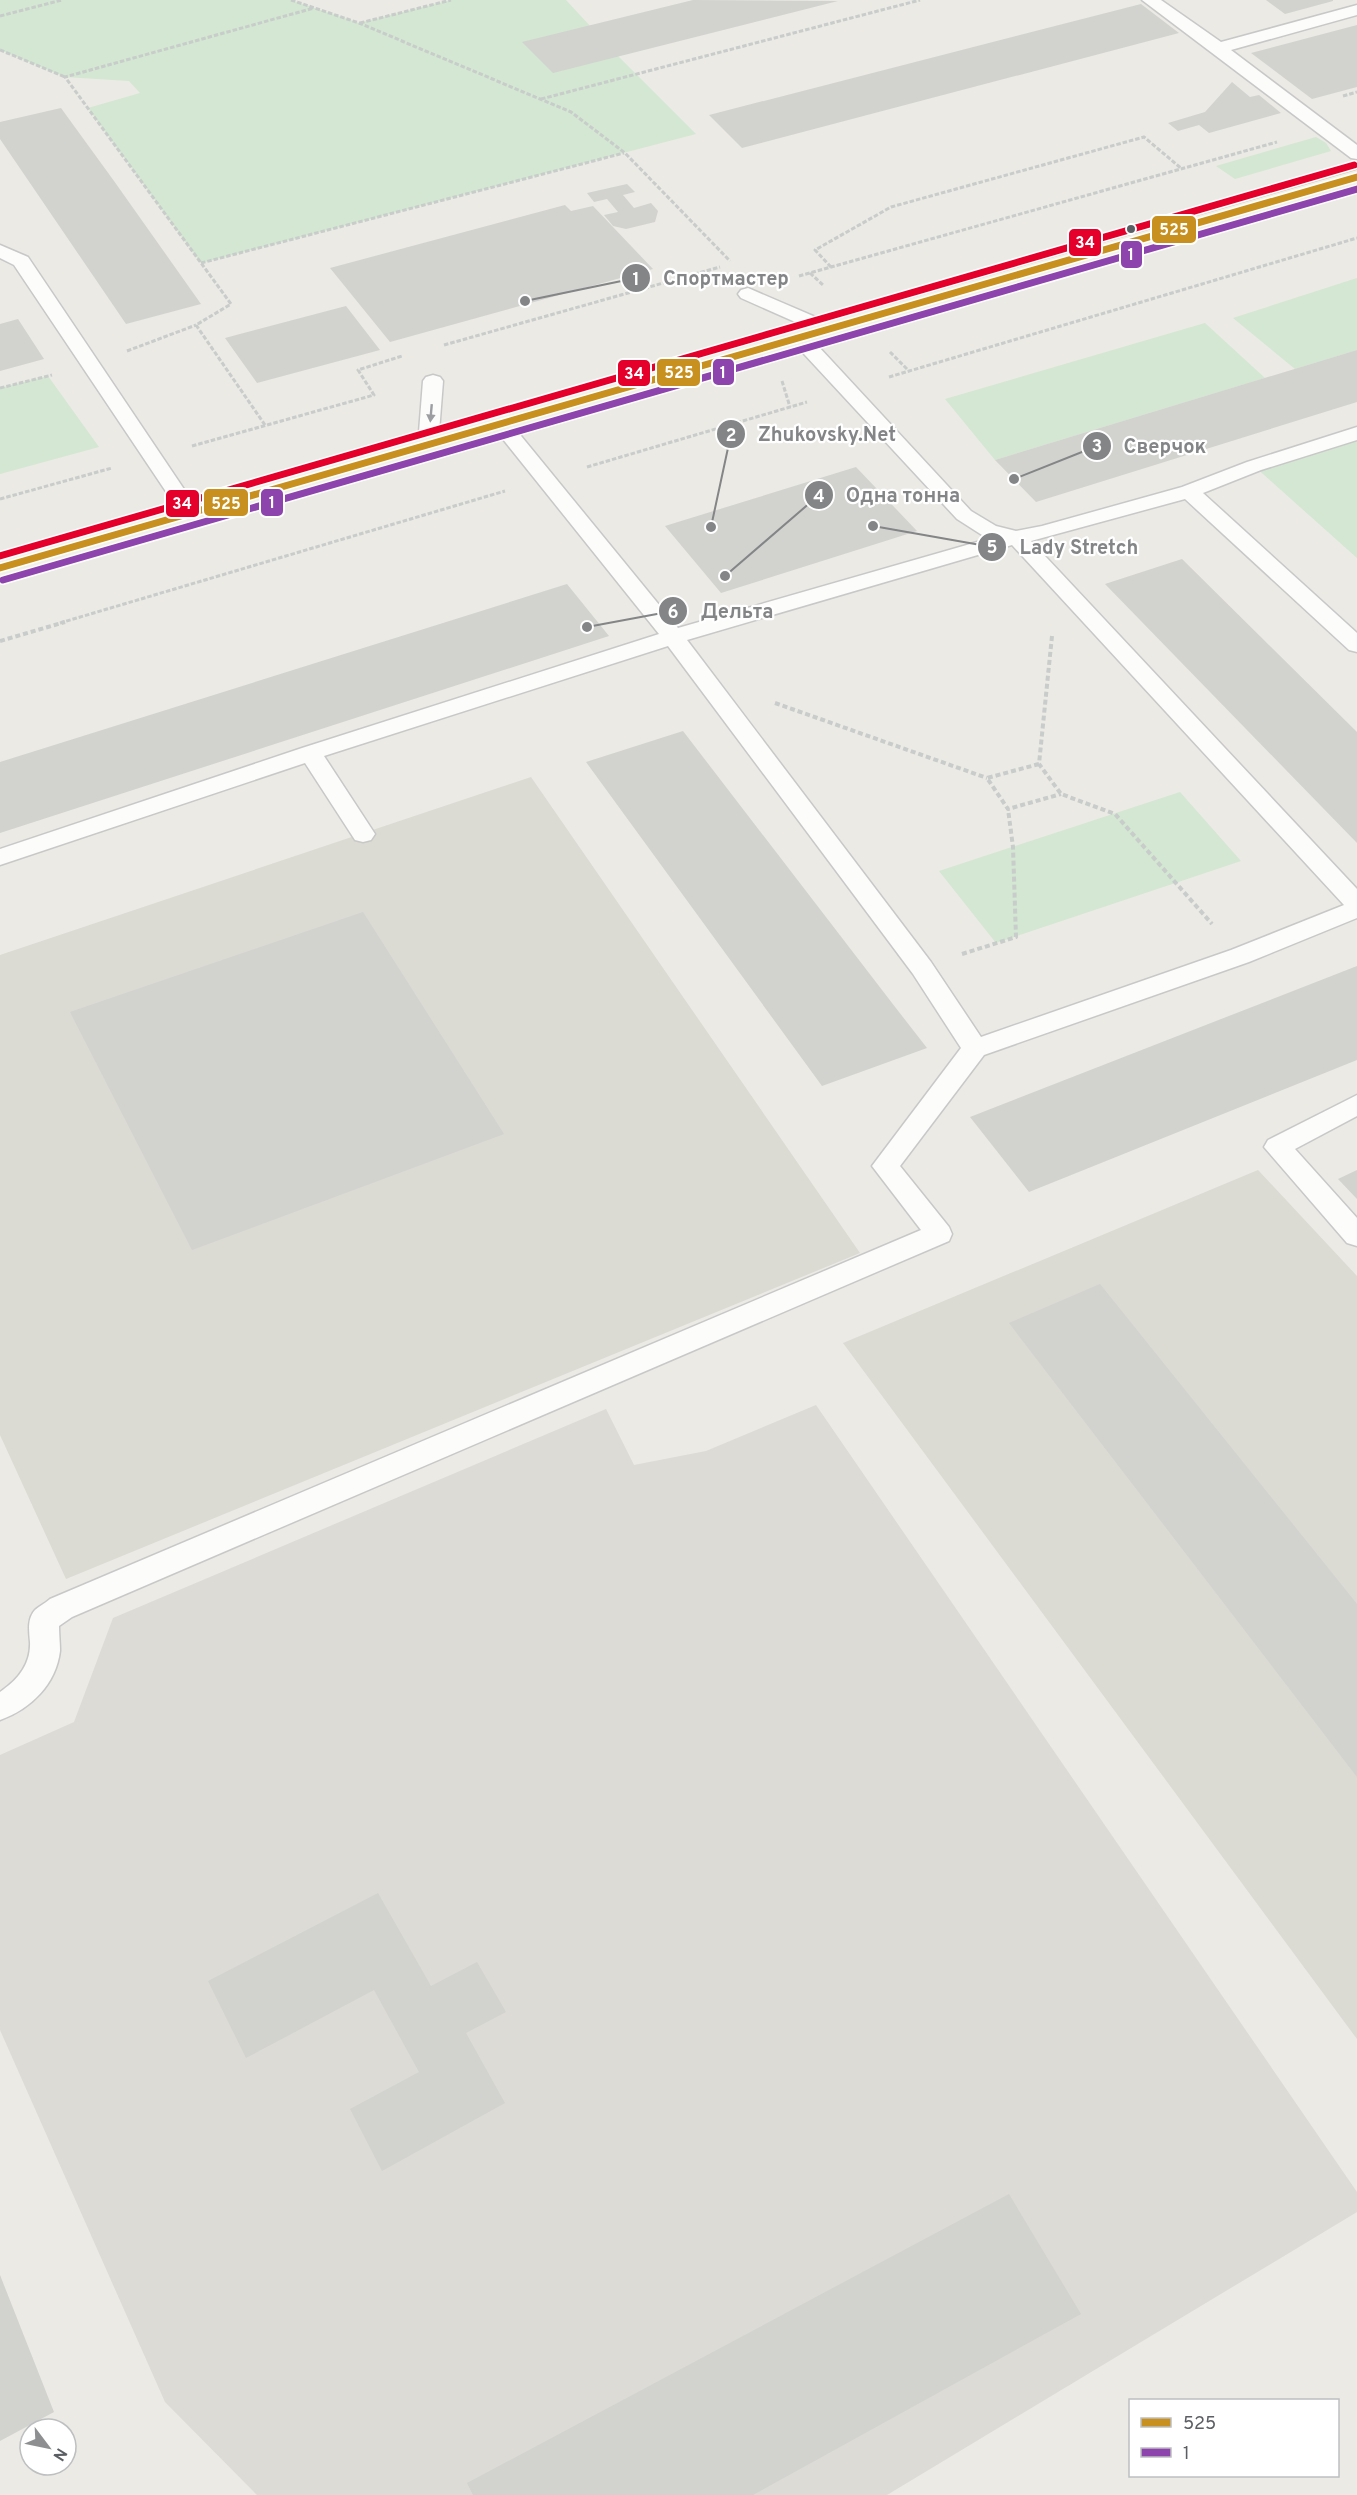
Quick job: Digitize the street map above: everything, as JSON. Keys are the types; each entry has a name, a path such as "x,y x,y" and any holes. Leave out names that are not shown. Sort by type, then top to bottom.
{"main road":[{"path":"0,568 1357,177"}],"lane":[{"path":"1150,0 1218,48 1357,154"},
{"path":"1218,48 1357,10"},
{"path":"0,251 21,261 190,513"},
{"path":"748,294 827,329"},
{"path":"799,337 963,515 989,531 1016,537 1357,904"},
{"path":"428,444 434,381"},
{"path":"501,424 673,637 922,968 975,1049"},
{"path":"0,857 310,753 673,637 1016,537 1044,532 1189,491 1254,466 1357,433"},
{"path":"1189,491 1357,645"},
{"path":"310,753 363,834"},
{"path":"0,1707 24,1691 36,1677 43,1658 45,1642 42,1632 45,1620 61,1608 939,1234 885,1166 975,1049 1240,956 1357,909"},
{"path":"1357,1104 1277,1147 1357,1236"}],"path":[{"path":"0,16 62,0"},
{"path":"291,0 359,23 571,112 625,153 733,264 441,346"},
{"path":"359,23 451,0"},
{"path":"541,99 920,0"},
{"path":"65,77 314,8"},
{"path":"0,50 65,77 231,304 196,325 91,365 0,388"},
{"path":"791,278 1324,129"},
{"path":"831,267 815,250 891,207 1144,137 1182,169"},
{"path":"201,263 625,153"},
{"path":"0,641 1357,238"},
{"path":"196,325 264,425"},
{"path":"0,499 374,394 358,370 407,355"},
{"path":"1058,582 1039,764 1061,794 1115,814 1240,956"},
{"path":"769,701 987,778 1039,764"},
{"path":"922,968 1016,936 1013,847 1008,808 987,778"},
{"path":"1008,808 1061,794"}],"shaded area":[{"path":"531,777 860,1253 66,1579 0,1435 0,955"},
{"path":"1258,1170 1357,1276 1357,2039 843,1343"},
{"path":"816,1405 1357,2192 1357,2212 887,2495 257,2495 165,2402 0,2030 0,1755 74,1722 113,1618 606,1409 634,1465 706,1451"}],"green space":[{"path":"0,0 291,0 359,23 451,0 566,0 696,134 201,263 88,108 140,93 129,81 65,77 0,50"},
{"path":"1316,137 1326,143 1331,151 1235,179 1216,166"},
{"path":"1357,278 1357,350 1295,369 1233,318"},
{"path":"1205,323 1265,378 995,460 945,399"},
{"path":"48,376 99,447 0,474 0,388"},
{"path":"1357,433 1357,558 1254,466"},
{"path":"1180,792 1241,861 996,943 939,871"}],"building":[{"path":"693,0 838,1 553,73 522,42"},
{"path":"1266,0 1333,0 1333,1 1285,14"},
{"path":"1141,4 1179,33 742,148 709,115"},
{"path":"1357,25 1357,87 1312,99 1251,53"},
{"path":"1232,82 1250,97 1259,95 1281,113 1209,133 1199,125 1178,131 1168,123 1205,112"},
{"path":"61,108 201,304 126,324 0,139 0,122"},
{"path":"627,184 635,192 623,195 634,208 651,203 658,211 655,222 626,229 613,226 604,215 618,212 607,199 594,202 587,193"},
{"path":"565,205 571,211 593,206 653,269 390,342 330,268"},
{"path":"346,306 380,350 257,383 225,338"},
{"path":"18,319 44,359 0,371 0,324"},
{"path":"1357,350 1357,402 1036,502 995,460"},
{"path":"856,467 917,531 721,593 665,526"},
{"path":"1182,559 1357,732 1357,843 1105,584"},
{"path":"567,584 609,636 0,833 0,762"},
{"path":"683,731 927,1048 822,1086 586,762"},
{"path":"363,912 504,1134 192,1250 70,1012"},
{"path":"1357,966 1357,1060 1029,1192 970,1117"},
{"path":"1357,1170 1357,1199 1338,1179"},
{"path":"1100,1284 1357,1604 1357,1777 1009,1323"},
{"path":"378,1893 431,1986 477,1962 506,2012 466,2033 505,2103 382,2171 350,2109 419,2072 374,1990 246,2058 208,1981"},
{"path":"1009,2194 1081,2314 753,2495 473,2495 467,2483"},
{"path":"0,2275 54,2412 45,2417 18,2417 18,2431 0,2441"}],"transit line":[{"name":"34","path":"0,556 1354,165"},
{"name":"525","path":"0,568 1357,177"},
{"name":"1","path":"3,580 1357,189"}],"place":[{"name":"Спортмастер","path":"525,301"},
{"name":"Сверчок","path":"1014,479"},
{"name":"Lady Stretch","path":"873,526"},
{"name":"Zhukovsky.Net","path":"711,527"},
{"name":"Одна тонна","path":"725,576"},
{"name":"Дельта","path":"587,627"}]}
